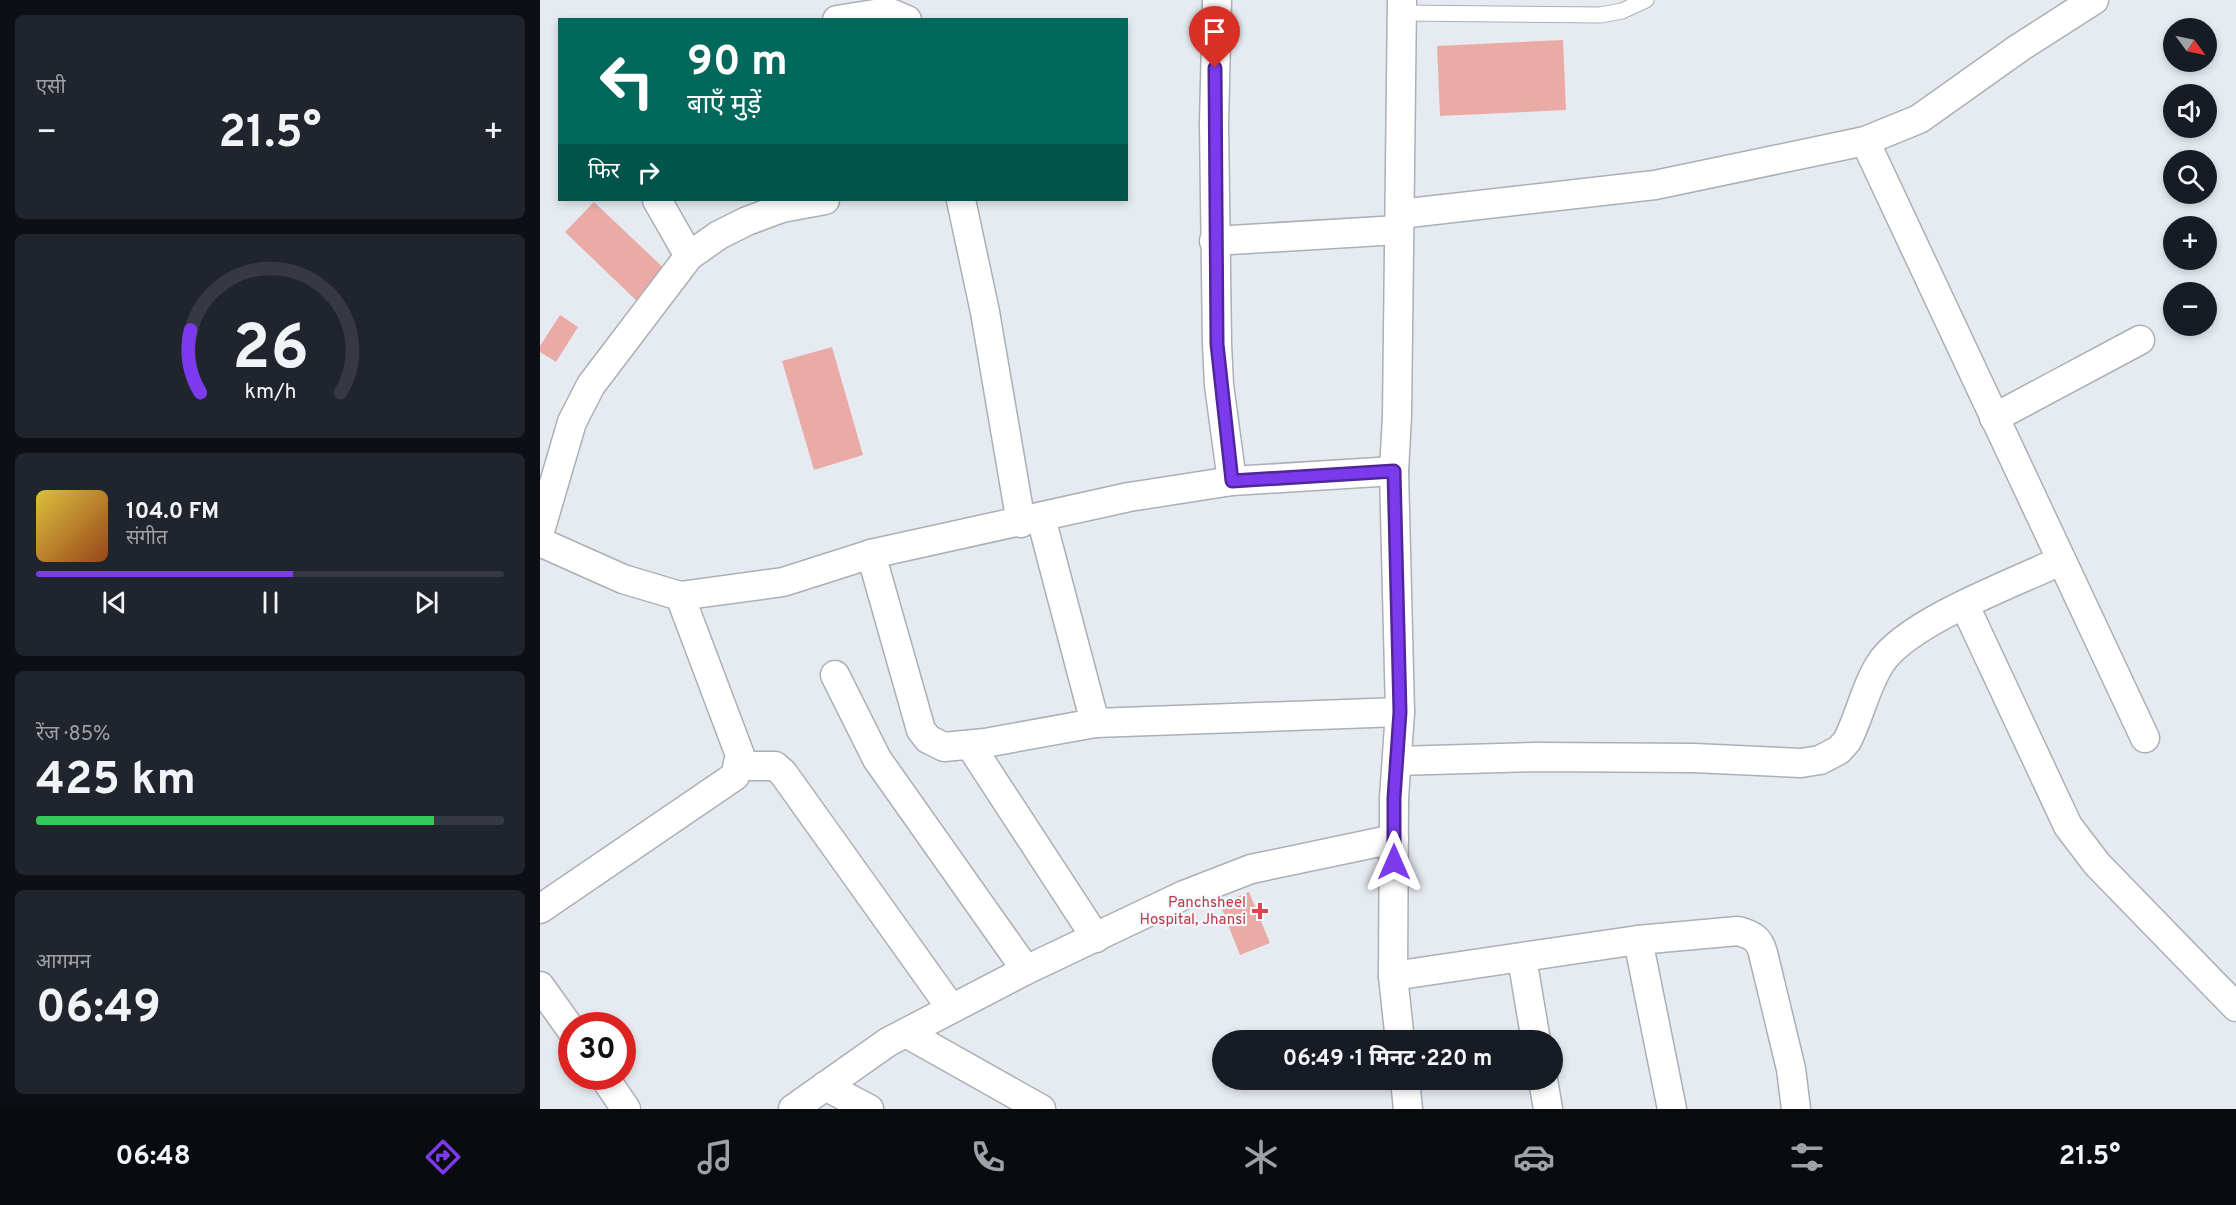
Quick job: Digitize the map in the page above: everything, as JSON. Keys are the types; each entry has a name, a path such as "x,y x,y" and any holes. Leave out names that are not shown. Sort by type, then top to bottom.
{"street":[{"path":"1217,0 1214,241 1219,385 1232,481"},
{"path":"1214,241 1399,222 1655,185 1865,141 1919,119 2019,48 2094,0"},
{"path":"1399,1030 1393,976 1394,839 1400,712 1394,471 1397,416 1402,7"},
{"path":"850,18 888,12 902,18"},
{"path":"1865,141 2145,738"},
{"path":"658,201 689,256"},
{"path":"540,531 572,422 591,385 689,256 719,235 747,221 782,208 820,201"},
{"path":"961,201 1031,521 1095,723"},
{"path":"1994,418 2140,340"},
{"path":"540,542 623,579 680,596 783,582 871,554 1031,521 1129,497 1232,481 1394,471"},
{"path":"871,554 921,730 928,739 944,747 970,745 1095,723 1400,712"},
{"path":"1397,761 1694,758 1802,763 1820,760 1839,750 1847,741 1880,664 1914,631 2060,561"},
{"path":"540,909 735,776 740,755 680,596"},
{"path":"1965,606 2068,826 2097,864 2236,1007"},
{"path":"835,675 876,759 1026,970"},
{"path":"970,745 1096,938"},
{"path":"739,766 775,766 783,773 951,1008"},
{"path":"793,1109 906,1033 951,1008 1184,895 1251,869 1394,839"},
{"path":"1393,976 1638,940 1738,931 1753,936 1761,943 1791,1069 1796,1109"},
{"path":"1638,940 1672,1109"},
{"path":"1522,958 1534,1030"},
{"path":"540,986 558,1012"},
{"path":"906,1033 1041,1109"},
{"path":"825,1086 869,1109"},
{"path":"613,1090 626,1109"},
{"path":"1406,1090 1408,1109"},
{"path":"1545,1090 1548,1109"}],"lane":[{"path":"1402,7 1600,15 1622,11 1646,0"}],"building":[{"path":"1563,40 1566,110 1440,116 1437,46"},
{"path":"594,202 671,275 642,306 565,232"},
{"path":"560,315 578,327 556,362 540,352 540,346"},
{"path":"832,347 863,455 814,470 782,361"},
{"path":"1249,892 1270,943 1240,955 1220,904"}],"place":[{"name":"Panchsheel Hospital, Jhansi","path":"1260,911"}],"route":[{"path":"1215,68 1214,241 1217,344 1219,385 1232,481 1394,471 1400,712 1394,798 1394,862"}]}
